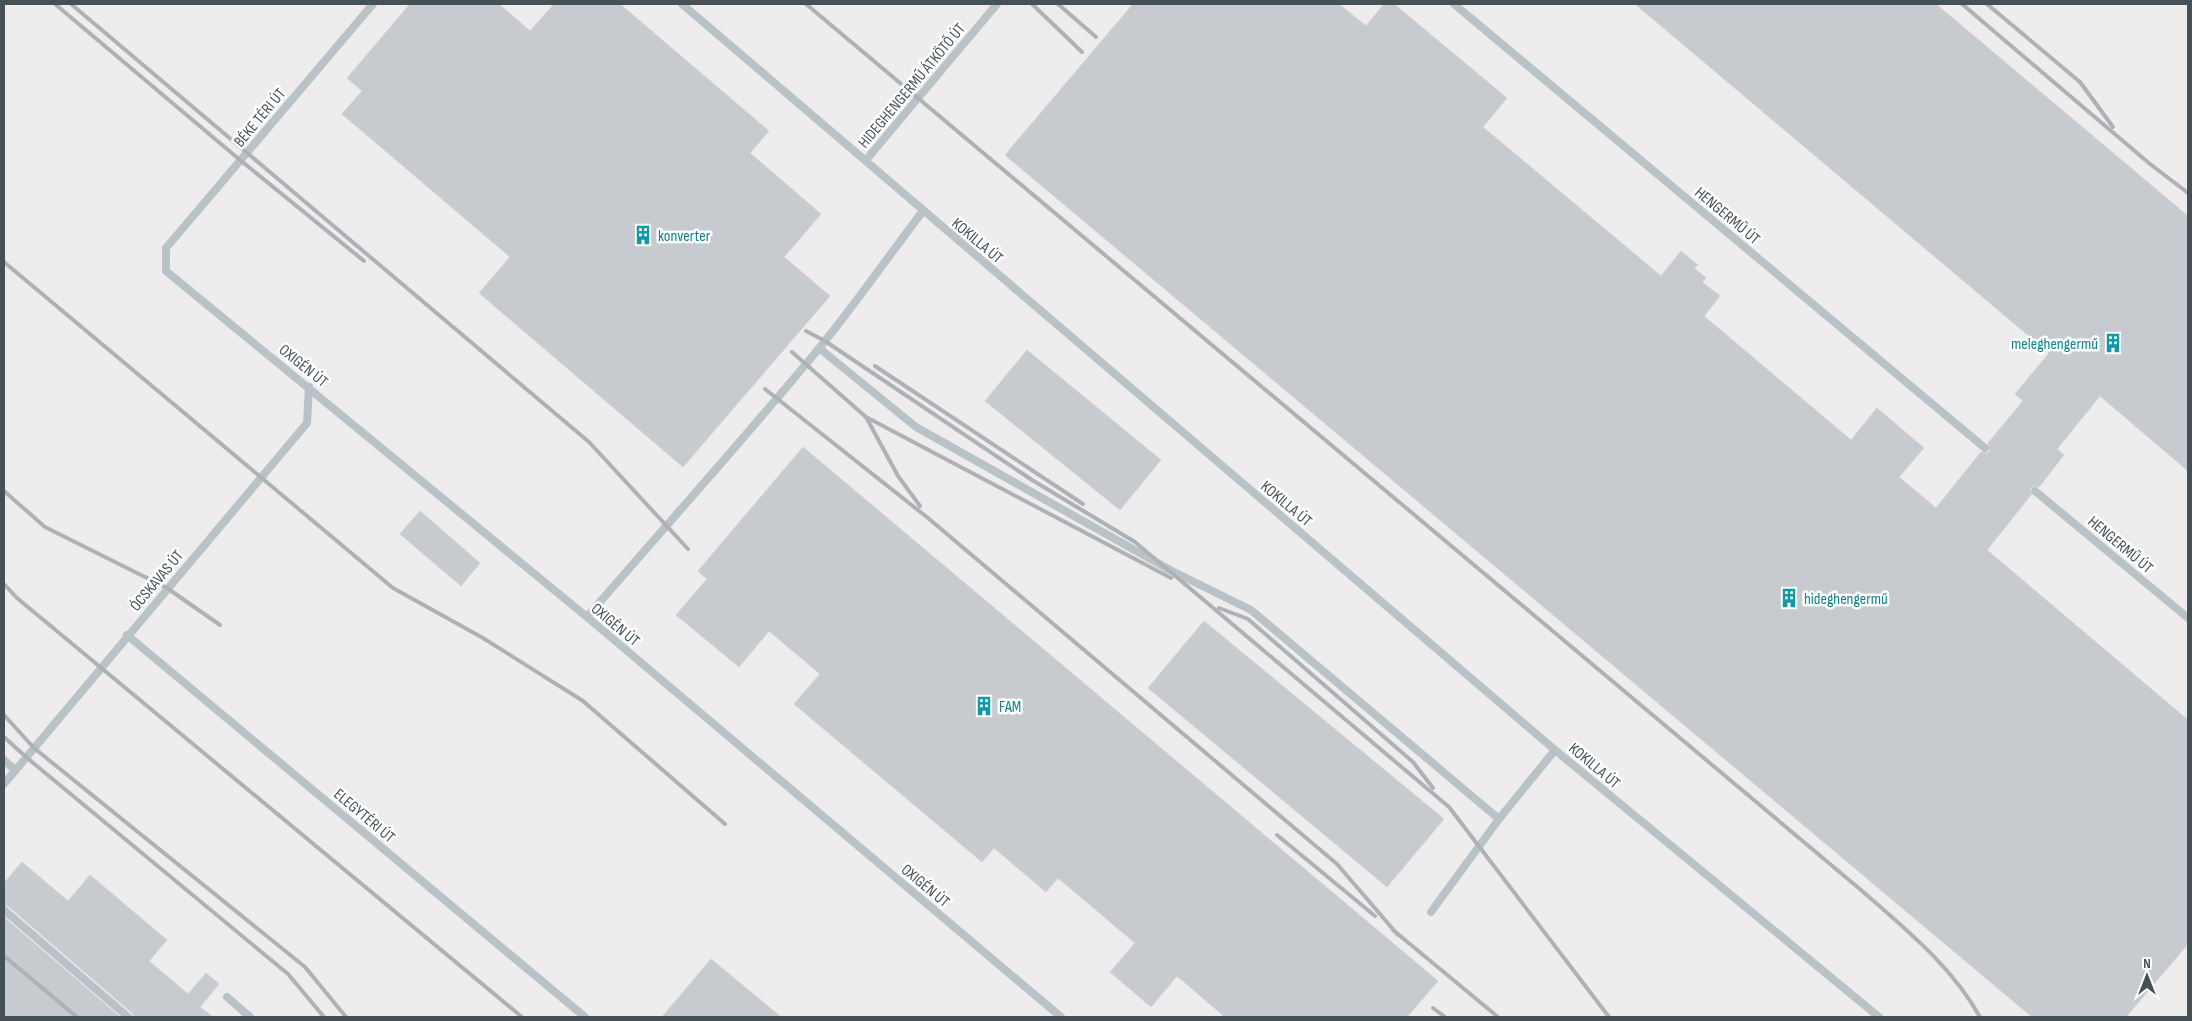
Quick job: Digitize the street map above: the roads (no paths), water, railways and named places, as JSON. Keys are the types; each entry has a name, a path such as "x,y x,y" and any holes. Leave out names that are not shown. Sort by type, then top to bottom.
{"lane":[{"name":"BÉKE TÉRI ÚT","path":"166,248 373,4"},
{"name":"KOKILLA ÚT","path":"682,4 1555,750 1879,1017"},
{"name":"HIDEGHENGERMŰ ÁTKÖTŐ ÚT","path":"866,160 997,4"},
{"name":"HENGERMŰ ÚT","path":"1454,4 1985,448"},
{"path":"587,617 819,348 923,211"},
{"name":"OXIGÉN ÚT","path":"166,248 166,271 587,617 1061,1017"},
{"path":"819,348 916,427 1049,504 1170,570 1250,610 1499,819"},
{"name":"ÓCSKAVAS ÚT","path":"4,784 127,635 307,423 309,387"},
{"name":"HENGERMŰ ÚT","path":"2035,491 2188,618"},
{"name":"ELEGYTÉRI ÚT","path":"127,635 585,1017"},
{"path":"1431,912 1499,819 1555,750"},
{"path":"4,760 15,770"},
{"path":"4,910 128,1017"},
{"path":"227,997 250,1017"}],"railway":[{"path":"55,4 240,160 364,261"},
{"path":"71,4 589,442 688,549"},
{"path":"806,4 1861,890 1910,933 1941,964 1968,998 1980,1017"},
{"path":"1032,4 1082,52"},
{"path":"1058,4 1096,37"},
{"path":"1962,4 2150,164 2188,193"},
{"path":"1987,4 2080,82 2113,127"},
{"path":"4,262 393,588 483,638 583,701 725,824"},
{"path":"806,331 825,341 1032,480 1135,542 1449,807 1609,1017"},
{"path":"792,352 866,417 898,476 920,506"},
{"path":"875,366 1083,504"},
{"path":"765,389 928,518 1337,864 1398,935"},
{"path":"866,417 1171,578"},
{"path":"4,491 45,527 167,588 220,625"},
{"path":"4,584 17,598 522,1017"},
{"path":"1219,608 1248,619 1413,762 1433,788"},
{"path":"4,715 34,748 305,967 346,1017"},
{"path":"4,737 288,974 324,1017"},
{"path":"1277,835 1375,916"},
{"path":"1393,930 1498,1017"},
{"path":"4,956 77,1017"},
{"path":"1433,1008 1445,1017"}],"place":[{"name":"konverter","path":"643,235"},
{"name":"meleghengermű","path":"2113,343"},
{"name":"hideghengermű","path":"1789,598"},
{"name":"FAM","path":"984,706"}]}
